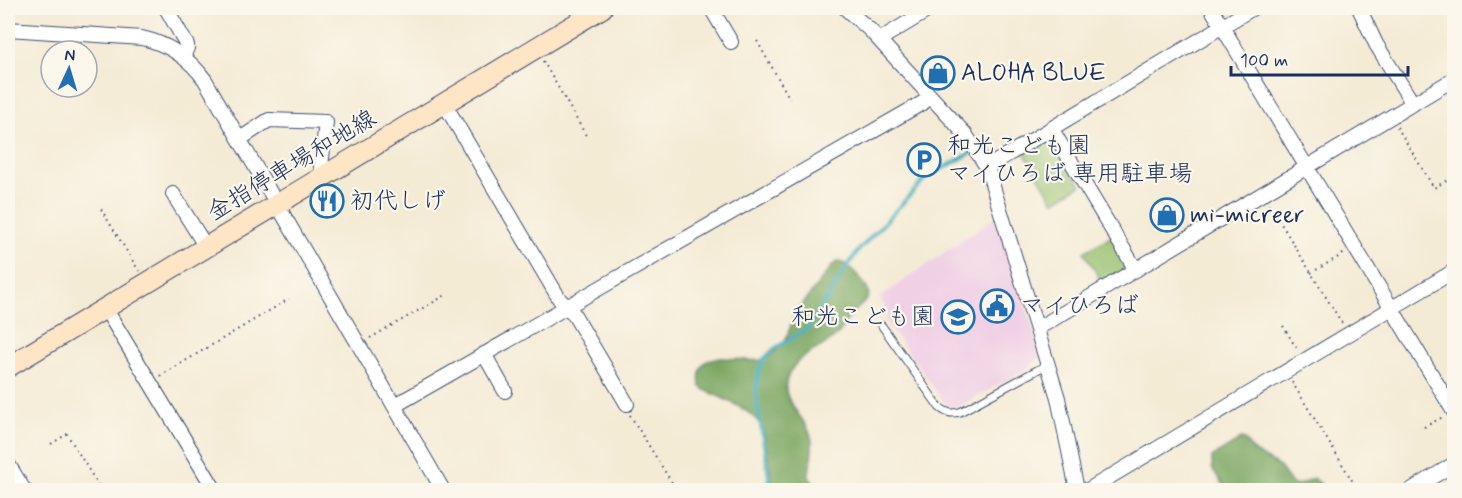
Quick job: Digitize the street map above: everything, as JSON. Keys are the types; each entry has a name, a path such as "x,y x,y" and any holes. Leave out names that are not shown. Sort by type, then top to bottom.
{"main road":[{"name":"金指停車場和地線","path":"8,367 602,8"}],"street":[{"path":"166,8 187,45 183,56"},
{"path":"711,8 730,42"},
{"path":"845,8 880,41 967,137 987,167 1060,407 1077,490"},
{"path":"880,41 932,8"},
{"path":"1210,8 1454,411"},
{"path":"987,167 1253,8"},
{"path":"1359,8 1376,44 1413,104"},
{"path":"8,30 142,38 164,44 183,56 205,81 240,139 359,344 438,489"},
{"path":"1036,327 1045,324 1455,79"},
{"path":"394,406 924,102 930,96"},
{"path":"444,103 560,300 573,313 627,404"},
{"path":"240,139 269,120 326,122 321,167 326,175"},
{"path":"1051,128 1136,270"},
{"path":"173,194 206,248"},
{"path":"1088,490 1455,271"},
{"path":"105,308 215,490"},
{"path":"484,354 505,391"},
{"path":"8,464 24,490"},
{"path":"1411,490 1455,464"}],"lane":[{"path":"882,326 939,407 953,414 1048,366"}],"path":[{"path":"757,41 790,99"},
{"path":"535,48 588,139"},
{"path":"1391,117 1434,188 1455,176"},
{"path":"1263,194 1348,335"},
{"path":"101,209 147,283"},
{"path":"1311,273 1355,247"},
{"path":"359,344 446,294"},
{"path":"150,382 289,299"},
{"path":"1283,326 1304,361"},
{"path":"1286,372 1358,490"},
{"path":"627,404 627,410 672,483 671,490"},
{"path":"1424,428 1454,411"},
{"path":"51,444 67,434 102,490"}],"shaded area":[{"name":"和光こども園","path":"998,215 1041,355 1029,368 958,407 948,407 886,322 888,311 879,298"}],"green space":[{"path":"1049,136 1081,185 1054,202 1023,151"},
{"path":"1112,236 1129,266 1103,284 1084,252"},
{"path":"837,262 852,269 865,285 869,295 837,335 794,366 786,384 788,398 811,436 809,477 819,490 773,490 764,431 760,424 747,411 700,386 700,372 710,359 761,360 767,358 784,344 795,314"},
{"path":"1241,439 1245,440 1254,452 1280,467 1293,485 1313,478 1325,490 1226,490 1212,468 1212,457"}],"waterway":[{"path":"771,490 756,395 758,374 763,360 774,349 807,329 857,252 927,177 971,153"}],"place":[{"name":"ALOHA BLUE","path":"938,73"},
{"name":"和光こども園 マイひろば 専用駐車場","path":"924,160"},
{"name":"初代しげ","path":"327,201"},
{"name":"mi-micreer","path":"1167,215"},
{"name":"マイひろば","path":"997,306"},
{"name":"和光こども園","path":"958,317"}]}
